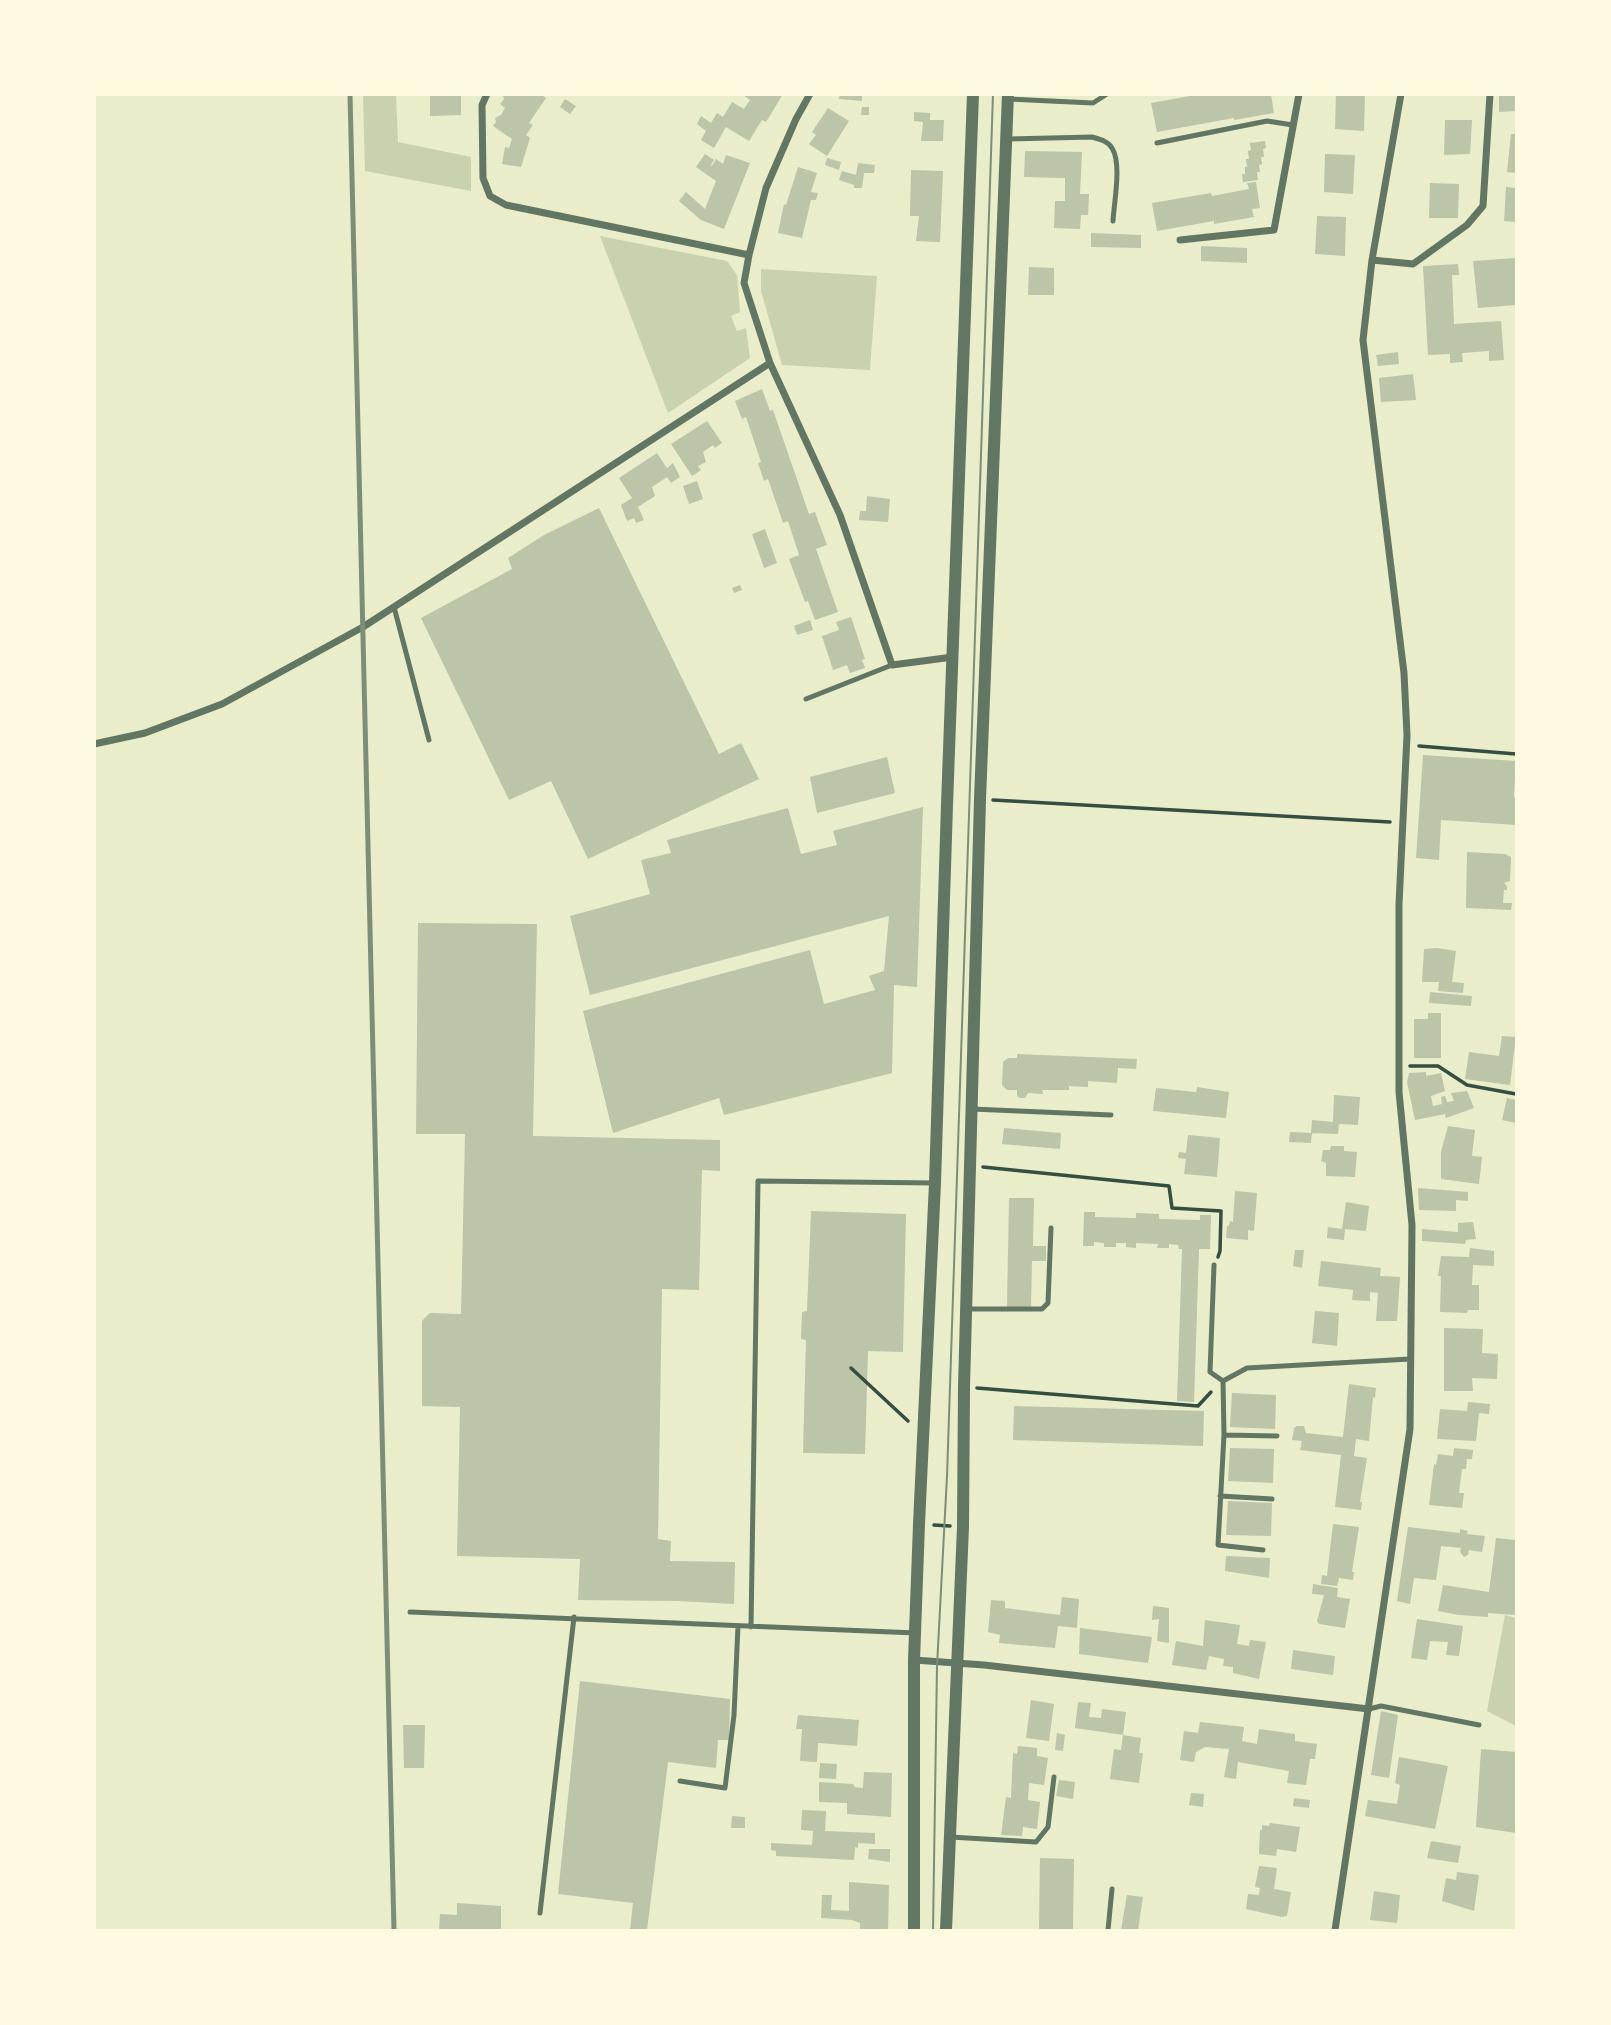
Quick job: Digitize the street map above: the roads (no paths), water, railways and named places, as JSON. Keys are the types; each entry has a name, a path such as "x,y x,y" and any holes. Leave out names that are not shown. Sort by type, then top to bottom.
{"street":[{"path":"487,94 482,105 483,178 490,196 506,205 749,255"},
{"path":"810,94 766,188 744,283 770,363 840,516 892,665 953,657"},
{"path":"914,1930 914,1660 935,1183 973,94"},
{"path":"1180,240 1274,230 1299,94"},
{"path":"1335,1930 1410,1429 1412,1225 1399,1092 1399,904 1406,745 1404,673 1363,340 1372,260 1401,94"},
{"path":"1372,260 1413,264 1467,225 1483,206 1490,94"},
{"path":"946,1930 963,1527 964,1387 980,799 1008,97"},
{"path":"94,744 145,733 222,704 363,627 770,363"},
{"path":"914,1660 1369,1709"}],"lane":[{"path":"479,94 482,105"},
{"path":"1008,97 1093,103 1107,94"},
{"path":"1157,143 1267,121 1293,125"},
{"path":"1005,139 1092,137 1103,140 1112,148 1117,168 1113,221"},
{"path":"394,607 429,740"},
{"path":"806,699 892,665"},
{"path":"972,1108 1111,1115"},
{"path":"751,1627 758,1181 935,1183"},
{"path":"967,1309 1042,1309 1048,1303 1051,1228"},
{"path":"1214,1265 1210,1372 1223,1381"},
{"path":"1223,1381 1247,1368 1410,1359"},
{"path":"1223,1381 1224,1434 1218,1545 1263,1550"},
{"path":"1224,1434 1277,1436"},
{"path":"1220,1496 1272,1499"},
{"path":"410,1612 916,1633"},
{"path":"540,1913 575,1617"},
{"path":"680,1781 725,1788 734,1715 738,1626"},
{"path":"1369,1709 1381,1706 1479,1725"},
{"path":"950,1837 1036,1842 1048,1827 1054,1777"},
{"path":"1108,1930 1112,1889"}],"tram line":[{"path":"933,1930 937,1666 947,1476 993,94"}],"railway":[{"path":"350,94 394,1930"}]}
